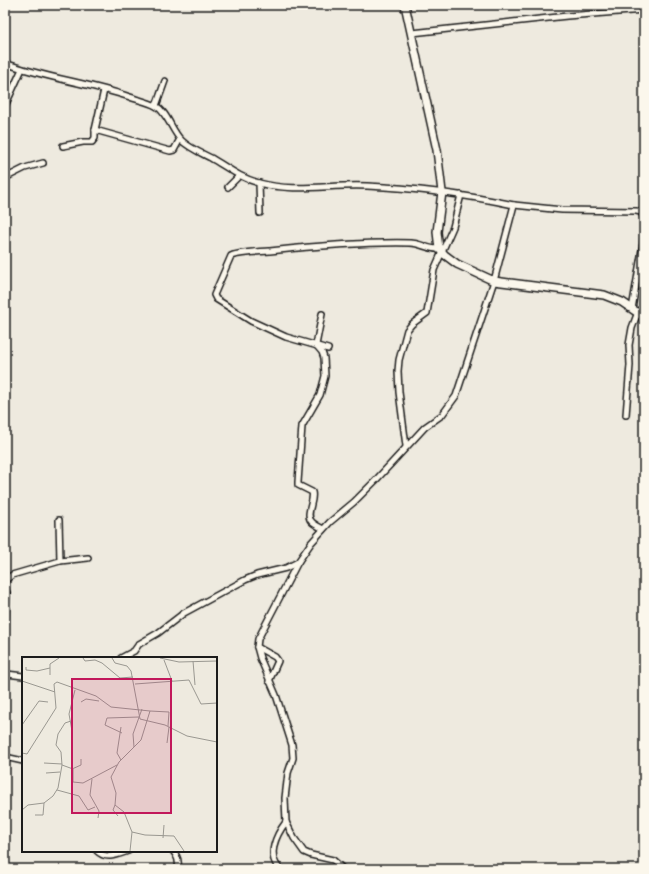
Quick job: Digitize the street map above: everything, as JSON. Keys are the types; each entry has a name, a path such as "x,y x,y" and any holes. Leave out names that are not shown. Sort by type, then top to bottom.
{"street":[{"path":"405,5 437,150 442,192 437,232 441,250"},
{"path":"412,33 567,16 644,10"},
{"path":"5,63 156,106 170,122 180,139 191,148 213,159 239,176 259,183 283,188 303,189 366,186 442,192 461,194 514,205 562,210 636,211 641,212 644,218"},
{"path":"5,106 22,69"},
{"path":"156,106 165,81"},
{"path":"63,146 83,142 92,142 104,90"},
{"path":"95,130 170,151 174,150 180,139"},
{"path":"5,178 25,168 43,163"},
{"path":"228,187 239,176"},
{"path":"259,183 260,213"},
{"path":"406,446 399,392 399,360 407,330 412,324 427,313 434,270 441,250 453,227 461,194"},
{"path":"343,869 333,860 304,852 294,838 286,822 284,813 286,788 288,773 293,758 293,751 276,695 260,658 257,646 258,639 298,562 323,529 375,482 406,446 425,428 442,415 456,396 494,281 514,205"},
{"path":"626,414 630,365 629,344 632,328 638,312 644,238"},
{"path":"328,350 316,345 286,337 251,321 216,299 214,295 231,256 306,247 416,243 441,250 457,264 494,281 609,296 638,312"},
{"path":"316,345 322,314"},
{"path":"316,345 322,352 324,358 325,376 320,395 302,426 298,485 312,492 313,497 310,518 312,522 323,529"},
{"path":"59,520 60,561"},
{"path":"5,582 12,575 60,561 88,558"},
{"path":"131,657 139,644 158,633 184,613 245,580 257,575 286,568 298,562"},
{"path":"5,588 8,593 5,625"},
{"path":"257,646 275,657 278,661 269,681"},
{"path":"123,657 134,651"},
{"path":"5,670 7,674 22,676"},
{"path":"5,758 22,761"},
{"path":"280,869 273,859 273,845 276,836 286,822"},
{"path":"98,852 106,857 125,852"},
{"path":"174,852 179,862 178,869"}]}
